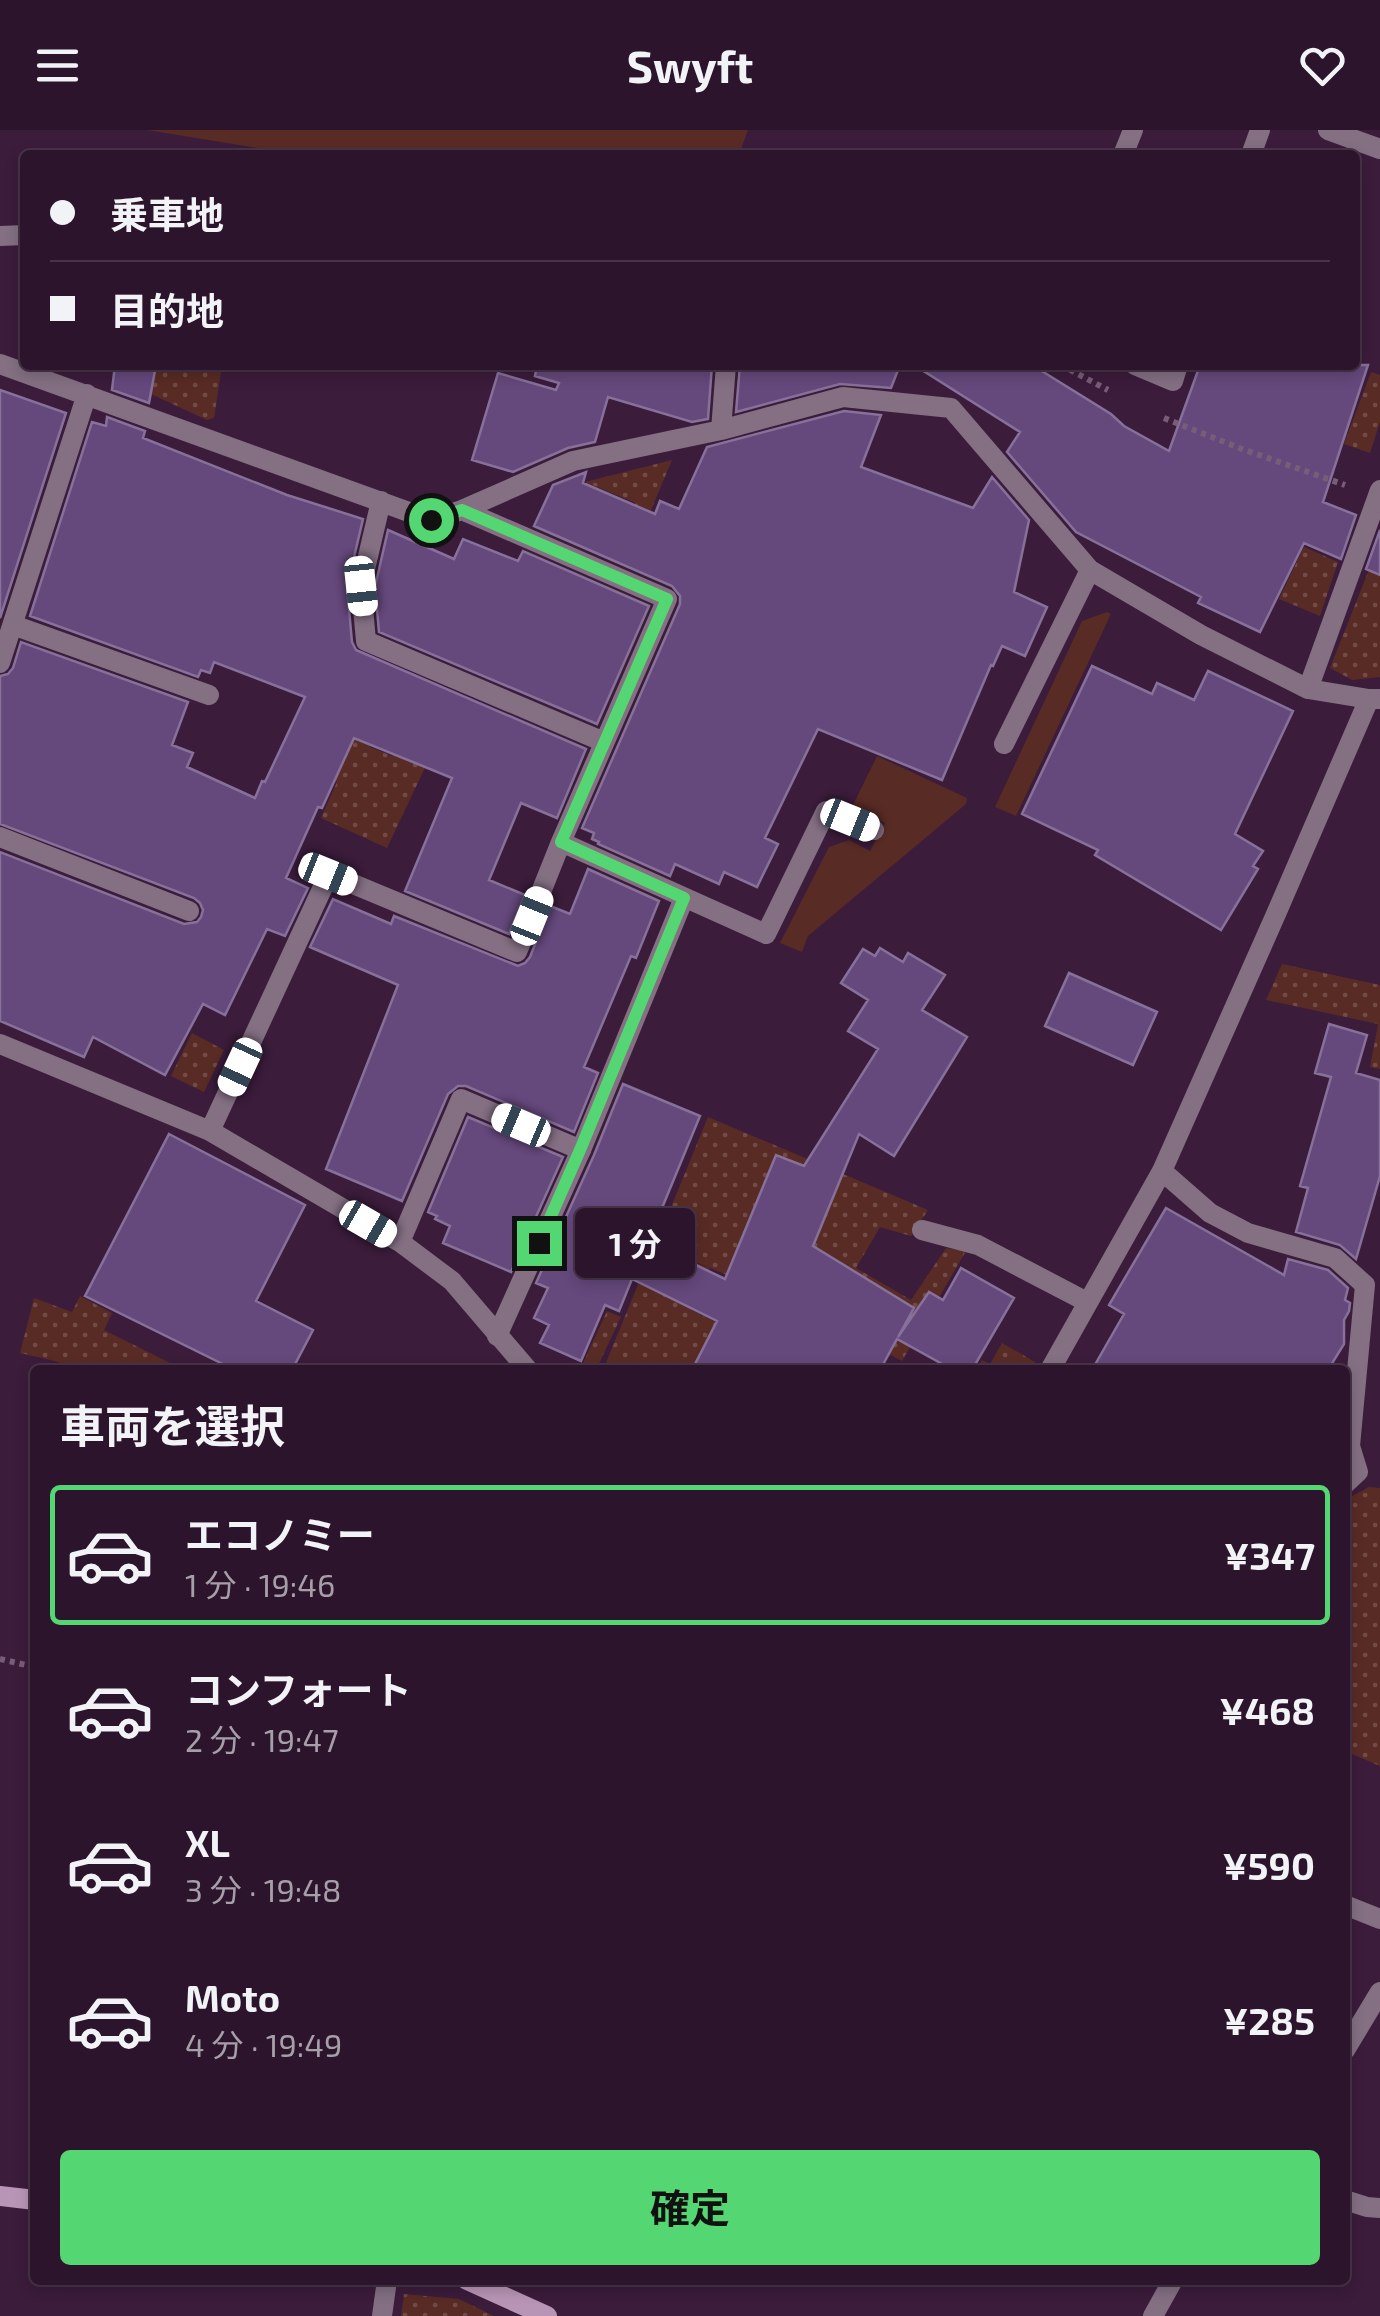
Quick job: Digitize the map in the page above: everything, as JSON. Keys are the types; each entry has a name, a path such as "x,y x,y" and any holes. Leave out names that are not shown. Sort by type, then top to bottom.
{"main road":[{"path":"0,2196 30,2199"},
{"path":"478,2285 547,2316"}],"street":[{"path":"1328,130 1380,149"},
{"path":"29,370 431,520 573,460 721,430 844,397 950,408 1090,570 1201,636 1308,689 1374,699 1162,1171 1053,1365"},
{"path":"721,430 726,370"},
{"path":"1147,370 1173,381 1176,370"},
{"path":"0,663 87,394"},
{"path":"1308,689 1379,493"},
{"path":"381,501 361,586 366,640 604,742"},
{"path":"210,1131 328,874 517,952 667,599 462,510"},
{"path":"1004,744 1090,570"},
{"path":"13,624 209,696"},
{"path":"561,842 766,934 826,810 874,830"},
{"path":"0,836 189,911"},
{"path":"498,1336 684,898"},
{"path":"0,1044 210,1131 400,1242 452,1281 524,1365"},
{"path":"400,1242 462,1099 580,1150"},
{"path":"1162,1171 1210,1213 1248,1233 1335,1258 1365,1285 1350,1446 1358,1472 1350,1479"},
{"path":"922,1230 978,1245 1088,1302"},
{"path":"1350,1907 1380,1919"},
{"path":"1350,2042 1380,1992"},
{"path":"1350,2202 1380,2208"},
{"path":"382,2316 386,2285"},
{"path":"1153,2316 1171,2285"}],"path":[{"path":"1070,370 1110,391"},
{"path":"1159,416 1242,449 1379,493"},
{"path":"0,1659 30,1666"}],"shaded area":[{"path":"147,130 748,130 741,150 269,150"},
{"path":"156,370 221,370 214,418 207,420 151,394"},
{"path":"1371,372 1380,375 1380,422 1370,453 1344,444"},
{"path":"672,460 646,522 631,516 636,503 585,482"},
{"path":"1380,542 1380,677 1352,680 1330,668"},
{"path":"1304,547 1338,562 1320,616 1279,599"},
{"path":"1111,614 1016,816 995,807 1082,621"},
{"path":"358,720 378,729 370,747 392,756 400,741 431,755 387,848 321,818 337,782 330,778"},
{"path":"877,756 967,798 966,804 808,936 802,952 780,943 829,847 849,840 870,851 885,823 852,807"},
{"path":"1282,964 1380,985 1380,1069 1370,1067 1378,1024 1266,1000"},
{"path":"192,1033 224,1050 204,1092 171,1076"},
{"path":"708,1117 928,1210 911,1236 880,1227 856,1268 911,1300 946,1248 966,1251 902,1361 781,1299 655,1246"},
{"path":"653,1248 710,1268 691,1310 732,1330 710,1349 703,1346 694,1365 605,1365"},
{"path":"80,1296 112,1313 104,1330 174,1365 59,1365 20,1353 34,1298 72,1312"},
{"path":"607,1311 621,1317 598,1365 582,1365"},
{"path":"1002,1343 1035,1362 979,1365 982,1360 990,1364"},
{"path":"1369,1487 1380,1488 1380,1766 1350,1753 1350,1497"},
{"path":"404,2294 459,2299 494,2316 401,2316"}],"building":[{"path":"1360,365 1368,365 1323,502 1356,515 1341,559 1304,543 1260,632 1198,603 1201,597 1076,532 1007,452 1020,432 922,370 1040,370 1169,451 1198,370 1360,370"},
{"path":"114,370 155,370 149,403 112,390"},
{"path":"536,370 712,370 708,419 692,422 608,397 595,442 568,448 513,472 472,460 498,373 556,390 559,383 535,376"},
{"path":"740,370 898,370 891,388 840,384 736,412"},
{"path":"0,390 66,413 0,618"},
{"path":"844,411 881,415 861,467 973,508 992,477 1029,520 1014,592 1047,607 1025,656 1002,646 942,780 818,729 765,838 778,844 757,887 724,872 719,884 675,864 670,876 598,844 592,839 594,833 582,828 680,604 680,596 672,586 534,526 553,485 586,472 583,483 655,514 660,501 679,509 707,447"},
{"path":"107,417 145,431 143,438 287,495 363,519 347,587 356,650 586,749 557,818 521,803 489,880 525,895 509,934 405,891 452,778 354,738 286,878 308,888 285,936 267,929 225,1015 203,1004 165,1075 93,1037 84,1057 0,1021 0,852 184,924 197,922 203,910 194,898 0,824 0,676 13,668 21,642 188,702 172,745 193,753 187,767 255,798 305,697 214,662 210,673 201,670 198,677 30,616 92,422 106,426"},
{"path":"388,530 454,559 463,539 518,561 523,551 649,606 597,724 379,632 375,587"},
{"path":"1380,530 1380,575 1366,569"},
{"path":"1092,666 1152,694 1157,683 1194,700 1208,671 1293,711 1235,834 1263,851 1253,866 1258,869 1221,930 1095,855 1098,850 1022,814"},
{"path":"588,869 659,901 584,1067 598,1073 574,1132 458,1086 448,1094 402,1201 326,1169 398,985 310,947 333,899 391,924 394,916 518,966 530,957 550,906 570,914"},
{"path":"880,948 903,962 908,953 945,975 922,1010 967,1037 894,1156 859,1134 813,1246 914,1308 898,1337 929,1292 943,1300 961,1268 1014,1298 975,1365 944,1365 897,1339 883,1365 695,1365 717,1321 632,1279 619,1311 605,1305 581,1361 540,1343 549,1325 534,1318 548,1288 536,1283 623,1084 700,1116 648,1242 725,1279 776,1155 804,1166 878,1049 848,1031 868,1000 841,983 863,949 875,956"},
{"path":"1069,973 1157,1012 1133,1065 1045,1026"},
{"path":"1329,1024 1367,1035 1356,1073 1380,1080 1380,1176 1356,1259 1340,1245 1296,1232 1308,1188 1300,1186 1331,1077 1315,1073"},
{"path":"468,1117 563,1157 511,1272 443,1243 450,1226 428,1212"},
{"path":"169,1134 305,1205 256,1301 313,1330 295,1365 225,1365 85,1296"},
{"path":"1166,1208 1284,1275 1288,1259 1328,1270 1348,1288 1345,1300 1350,1303 1344,1320 1344,1344 1331,1365 1095,1365 1124,1314 1109,1305"}],"route":[{"path":"431,520 462,510 667,599 561,842 684,898 539,1243"}]}
